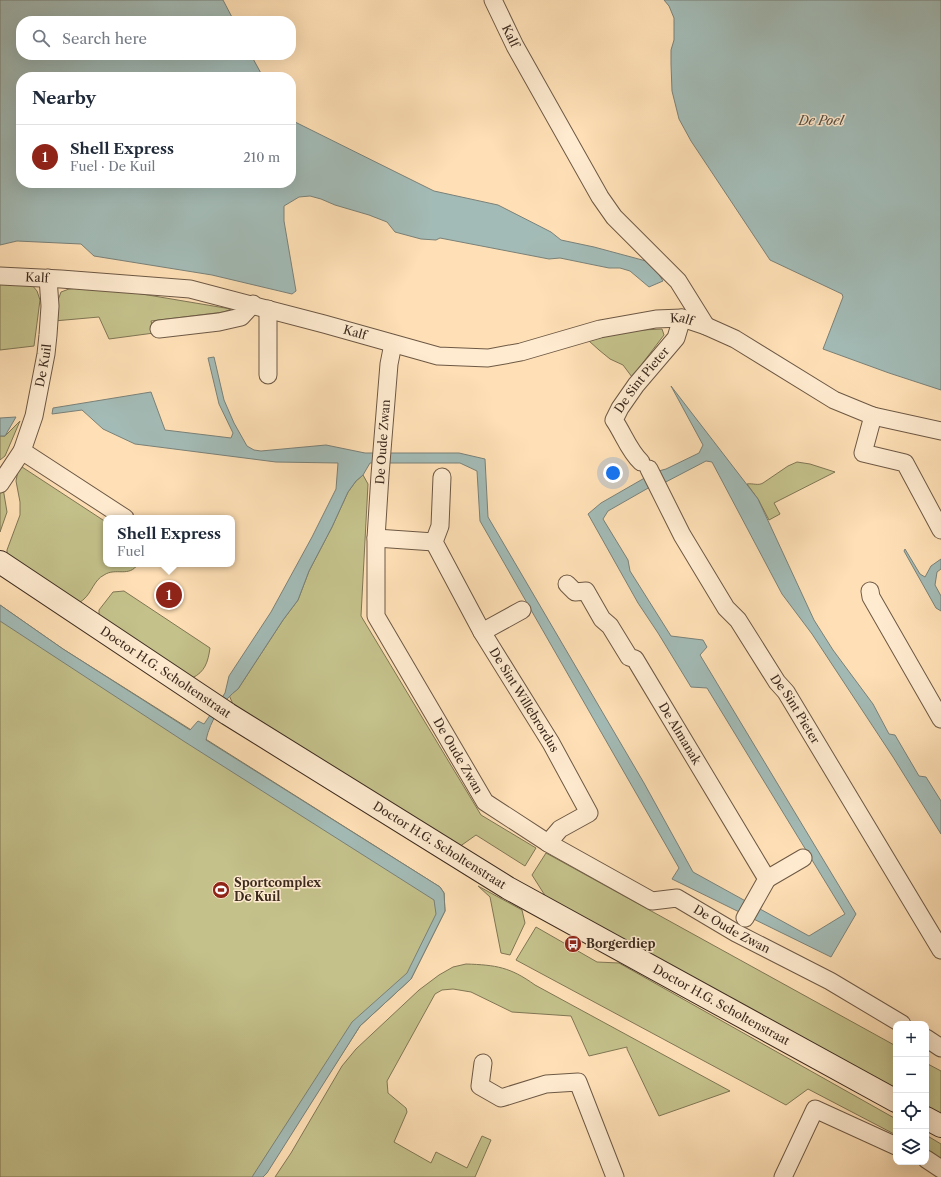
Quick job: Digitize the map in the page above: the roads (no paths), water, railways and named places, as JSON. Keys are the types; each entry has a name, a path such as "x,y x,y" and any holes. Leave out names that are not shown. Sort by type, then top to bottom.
{"main road":[{"name":"Doctor H.G. Scholtenstraat","path":"0,562 228,714 508,888 893,1099"},
{"path":"929,1120 941,1126"}],"street":[{"name":"Kalf","path":"493,0 515,46 600,197 614,217 678,281 706,326"},
{"name":"Kalf","path":"0,276 190,288 438,356 488,358 521,352 600,329 656,319 682,318 706,326 735,339 834,400 873,416 941,432"},
{"name":"De Kuil","path":"0,484 22,451 34,416 46,354 50,306 48,278"},
{"path":"159,328 220,322 242,317 261,307 268,375"},
{"name":"De Sint Pieter","path":"682,318 676,338 636,385 620,408 614,420 635,457 645,466 682,536 726,608 738,620 777,682 786,692 941,950"},
{"name":"De Oude Zwan","path":"393,344 389,364 376,538 376,616 485,802 548,843 652,901 677,898 736,933 830,981 897,1021"},
{"path":"873,416 863,453 904,463 941,530"},
{"path":"22,451 120,515"},
{"path":"376,538 434,542 440,526 442,477"},
{"name":"De Sint Willebrordus","path":"434,542 482,632 551,743 589,813 560,829 548,843"},
{"name":"De Almanak","path":"567,584 575,592 586,591 602,619 610,626 629,657 635,659 767,879"},
{"path":"870,591 871,597 886,625 941,719"},
{"path":"482,632 522,610"},
{"path":"744,918 767,879 803,858"},
{"path":"929,1040 941,1048"},
{"path":"483,1063 480,1086 501,1098 546,1084 578,1082 615,1177"},
{"path":"783,1177 815,1109 893,1145"},
{"path":"929,1161 941,1169"}],"water":[{"path":"0,0 223,0 231,16 16,16 16,60 254,60 260,72 16,72 16,188 296,188 296,122 434,191 498,205 551,232 561,240 646,261 655,268 663,281 649,287 630,271 620,268 609,268 560,258 549,259 440,238 436,240 421,239 395,232 387,222 369,215 310,196 299,197 284,206 284,221 296,291 292,294 212,275 94,256 81,244 17,241 0,245"},
{"name":"De Poel","path":"664,0 941,0 941,390 823,349 843,297 842,294 770,260 691,141 679,119 672,91 671,50 674,40 674,18 669,6"},
{"path":"214,357 224,400 234,423 247,446 254,450 261,451 326,445 365,453 459,453 485,459 488,517 644,783 693,872 809,936 845,914 707,688 691,687 638,603 588,514 601,503 655,472 666,469 699,453 703,445 671,386 758,499 814,620 833,650 873,704 889,734 895,735 919,776 926,777 941,801 941,834 893,757 812,634 782,594 712,462 706,461 660,485 650,487 608,511 603,519 628,560 630,571 671,636 703,640 707,647 700,655 856,914 831,957 672,879 679,868 480,521 477,471 460,463 370,463 363,475 356,481 348,492 309,571 298,600 283,620 238,689 222,705 214,718 206,740 440,887 444,893 445,911 411,979 360,1026 267,1173 263,1177 252,1177 352,1022 407,973 436,914 434,900 185,742 0,621 0,605 63,649 190,730 198,721 204,724 225,693 229,676 271,612 312,537 336,489 338,463 276,462 135,444 103,429 82,410 52,414 53,408 151,392 165,430 231,438 233,433 219,404 208,358"},
{"path":"16,417 5,436 0,436 0,418"},
{"path":"905,549 920,574 925,577 931,566 941,559 941,569 937,572 935,585 941,596 941,611 936,608 904,551"}],"place":[{"name":"Shell Express","path":"169,595"},
{"name":"Sportcomplex De Kuil","path":"221,890"},
{"name":"Borgerdiep","path":"573,944"}]}
